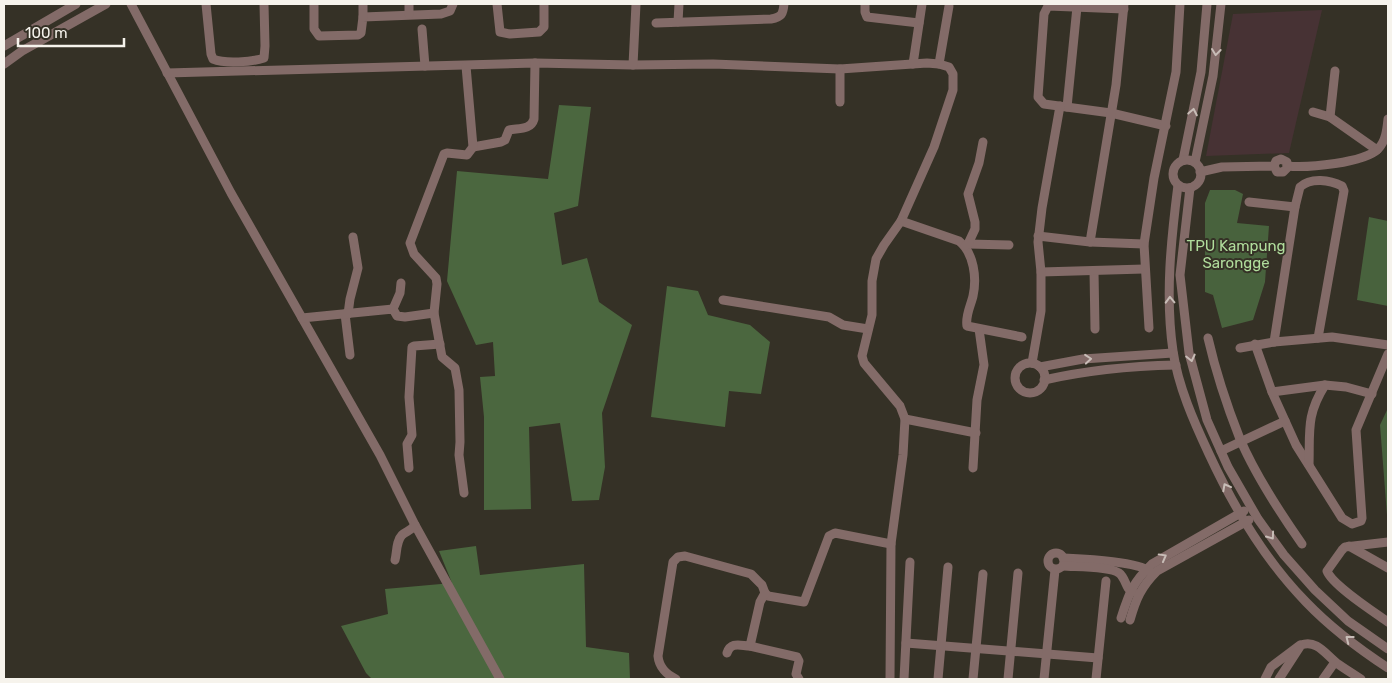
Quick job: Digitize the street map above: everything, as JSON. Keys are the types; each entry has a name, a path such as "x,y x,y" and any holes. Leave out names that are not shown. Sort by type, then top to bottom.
{"street":[{"path":"4,46 76,4"},
{"path":"4,64 22,51 106,4"},
{"path":"132,4 167,74 262,250 380,455 413,528 500,679"},
{"path":"206,4 211,54 213,59 219,62 264,58 264,4"},
{"path":"314,4 314,29 319,36 358,35 361,33 363,4"},
{"path":"409,4 409,14"},
{"path":"497,4 500,32 510,34 539,32 544,27 544,4"},
{"path":"633,65 636,4"},
{"path":"678,22 679,4"},
{"path":"656,24 779,18 783,14 784,4"},
{"path":"865,4 864,12 867,17 919,23"},
{"path":"913,64 922,4"},
{"path":"1149,328 1144,244 1154,178 1176,72 1180,4"},
{"path":"1183,160 1201,72 1207,4"},
{"path":"1194,162 1213,76 1221,4"},
{"path":"939,64 949,6"},
{"path":"1090,242 1111,113 1116,85 1124,6 1048,6 1044,14 1038,97 1044,104 1111,113 1166,126"},
{"path":"363,17 441,14 452,7"},
{"path":"1036,365 1041,311 1041,272 1038,236 1063,106 1077,7"},
{"path":"422,29 425,66"},
{"path":"167,74 535,63 713,64 840,69 913,64 939,64 949,67 953,74 953,90 934,147 901,221 884,244 876,259 872,281 872,315 862,356 864,363 900,406 905,419 903,454 890,544 890,679"},
{"path":"464,493 458,455 460,416 457,378 455,368 442,357 434,312 436,278 414,254 410,243 444,154 467,155 474,147 505,140 509,130 532,125 534,120 535,63"},
{"path":"466,66 474,147"},
{"path":"840,69 840,102"},
{"path":"1330,117 1335,72"},
{"path":"1314,112 1330,117 1382,147"},
{"path":"1200,172 1222,167 1274,166 1276,161 1282,159 1287,162 1287,166 1299,167 1329,165 1363,158 1382,147 1388,119"},
{"path":"983,142 979,163 968,194 975,229 967,245 974,279 973,297 966,324 968,328 990,330 1022,337"},
{"path":"1183,160 1194,162 1200,169 1199,181 1190,188 1178,185 1173,178 1173,172 1178,163 1183,160"},
{"path":"1274,342 1295,206 1300,186 1306,182 1335,183 1342,186 1344,191 1318,338"},
{"path":"1178,185 1169,274 1173,352 1197,429 1242,518 1274,566 1306,603 1340,633 1388,668"},
{"path":"1190,188 1180,275 1189,353 1207,420 1228,467 1254,512 1284,555 1315,590 1348,621 1388,649"},
{"path":"1250,202 1295,206"},
{"path":"901,221 967,245 1009,245"},
{"path":"1038,236 1090,242 1144,244"},
{"path":"350,355 347,314 358,268 353,237"},
{"path":"1041,272 1144,269"},
{"path":"1094,271 1095,330"},
{"path":"393,309 400,293 401,283"},
{"path":"723,300 829,318 843,325 868,329"},
{"path":"302,318 393,309"},
{"path":"393,309 397,316 404,317 434,312"},
{"path":"1171,326 1185,324"},
{"path":"973,468 977,400 984,365 979,329"},
{"path":"1240,348 1255,344 1332,337 1388,345"},
{"path":"1208,338 1224,398 1241,441 1257,472 1302,544"},
{"path":"409,468 407,444 412,435 409,397 412,347 440,344"},
{"path":"1255,344 1272,392 1296,445 1342,518 1352,524 1361,521 1362,514 1356,430 1388,354"},
{"path":"1036,365 1044,373 1044,380 1040,388 1032,393 1023,391 1016,384 1015,375 1019,367 1028,363 1036,365 1173,352"},
{"path":"1112,357 1112,368"},
{"path":"1044,380 1069,374 1112,368 1176,365"},
{"path":"1272,392 1325,385 1346,386 1372,394"},
{"path":"1309,465 1309,422 1315,401 1325,385"},
{"path":"905,419 976,433"},
{"path":"1221,451 1284,421"},
{"path":"1060,565 1128,564 1150,572 1157,571 1254,512"},
{"path":"395,560 398,543 402,536 413,528"},
{"path":"676,679 662,668 658,656 673,562 678,557 685,556 751,574 762,585 768,596 804,602 829,536 835,534 890,544"},
{"path":"1388,542 1349,546 1342,550 1329,567 1328,574 1355,598 1388,622"},
{"path":"1349,546 1388,568"},
{"path":"904,679 910,562"},
{"path":"1060,565 1110,570 1118,573 1133,593"},
{"path":"1044,679 1060,565"},
{"path":"938,679 948,567"},
{"path":"1126,619 1133,593 1150,572"},
{"path":"1008,679 1018,573"},
{"path":"973,679 983,574"},
{"path":"1096,679 1106,581"},
{"path":"750,646 760,602 765,593"},
{"path":"906,643 1098,658"},
{"path":"1265,679 1270,667 1284,656 1301,645 1312,644 1325,651 1335,662 1361,679"},
{"path":"727,653 732,645 750,646 797,657 799,661 796,674 800,679"},
{"path":"1279,679 1301,645"},
{"path":"1323,679 1335,662"}],"shaded area":[{"path":"1322,10 1289,153 1206,156 1233,14"}],"green space":[{"path":"559,105 591,107 578,206 554,213 562,265 587,258 599,302 632,325 602,413 605,467 599,500 572,501 560,423 529,427 531,509 484,510 484,417 480,377 495,376 493,342 476,345 447,281 457,171 548,179"},
{"name":"TPU Kampung Sarongge","path":"1210,190 1235,190 1243,194 1237,223 1269,226 1265,282 1253,320 1222,328 1213,295 1205,292 1205,203"},
{"path":"1369,217 1388,221 1388,306 1357,300"},
{"path":"667,286 698,291 708,315 750,325 770,342 761,394 729,391 725,427 651,417"},
{"path":"1388,408 1388,528 1380,425"},
{"path":"476,546 480,575 584,564 586,647 629,653 630,679 372,679 366,673 341,626 388,614 385,589 452,583 439,551"}]}
